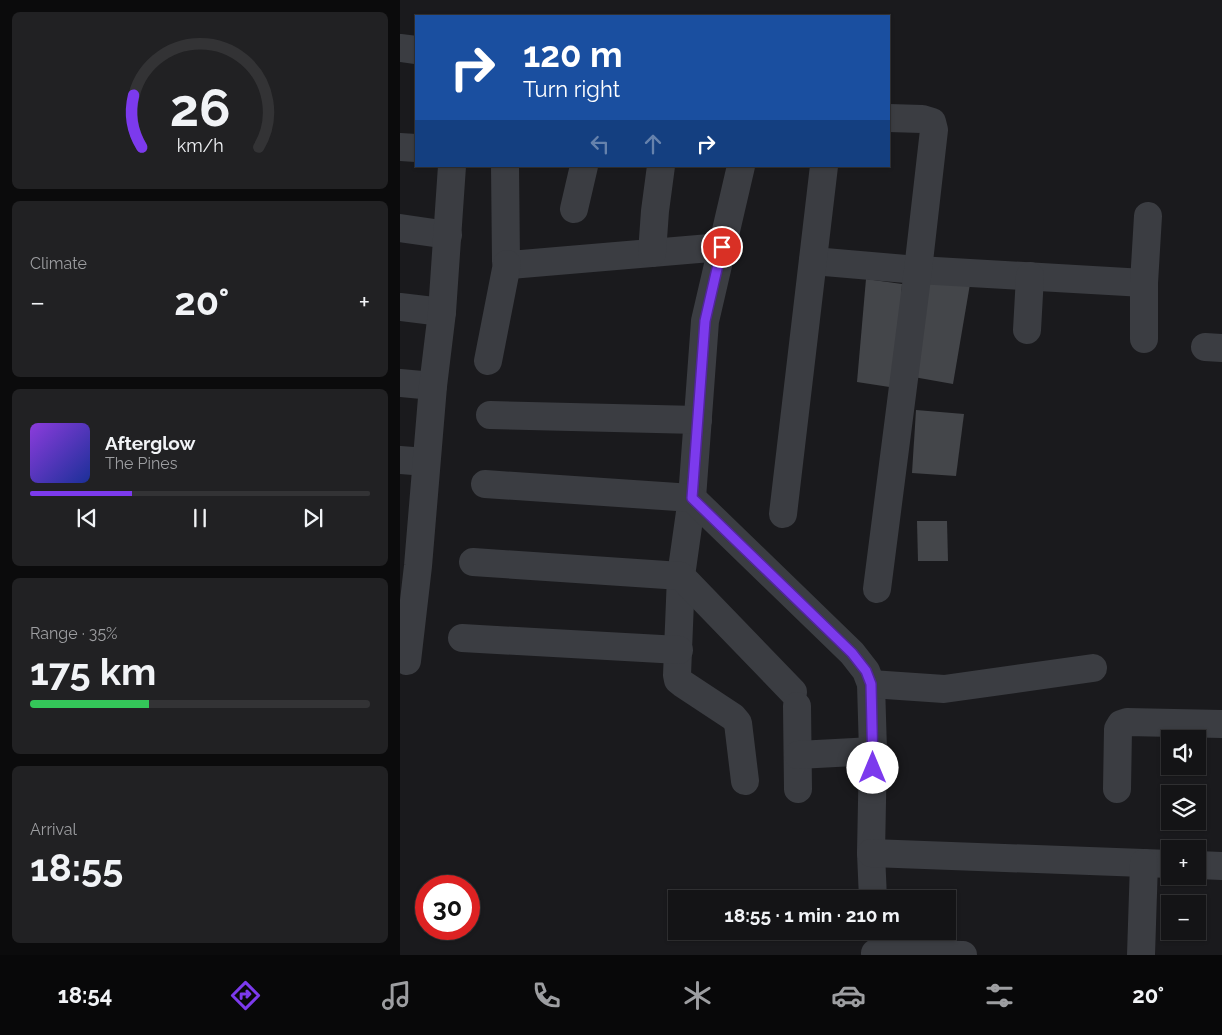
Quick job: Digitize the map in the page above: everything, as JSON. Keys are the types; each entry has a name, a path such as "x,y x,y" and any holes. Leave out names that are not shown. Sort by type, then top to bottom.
{"street":[{"path":"400,48 415,50"},
{"path":"877,589 934,130 932,122 922,119 890,118"},
{"path":"400,148 415,148"},
{"path":"407,661 413,461 433,386 442,312 452,167"},
{"path":"488,361 507,264 505,167"},
{"path":"574,209 584,167"},
{"path":"652,253 655,211 662,167"},
{"path":"741,167 706,316 692,498 681,576 677,675 678,680 682,684 733,717 738,723 745,781"},
{"path":"782,514 824,167"},
{"path":"1144,340 1144,283 1148,216"},
{"path":"400,228 448,235"},
{"path":"507,264 722,247"},
{"path":"813,261 918,270 1144,283"},
{"path":"1028,330 1030,276"},
{"path":"400,307 442,312"},
{"path":"400,383 433,386"},
{"path":"490,415 698,420"},
{"path":"485,484 692,498 852,653 866,671 871,684 873,890"},
{"path":"473,562 681,576 795,699 798,789"},
{"path":"462,638 679,650"},
{"path":"871,684 944,689 1093,668"},
{"path":"1117,790 1118,729 1121,724 1127,722 1222,724"},
{"path":"798,755 873,751"},
{"path":"872,853 1157,863 1142,955"},
{"path":"1206,865 1222,866"},
{"path":"874,947 963,955"}],"building":[{"path":"925,276 970,284 953,384 908,376"},
{"path":"866,279 902,284 896,388 857,382"},
{"path":"916,410 964,414 956,476 912,473"},
{"path":"917,521 947,521 948,561 918,561"}],"route":[{"path":"722,247 706,310 692,498 852,653 866,671 871,684 873,768"}]}
